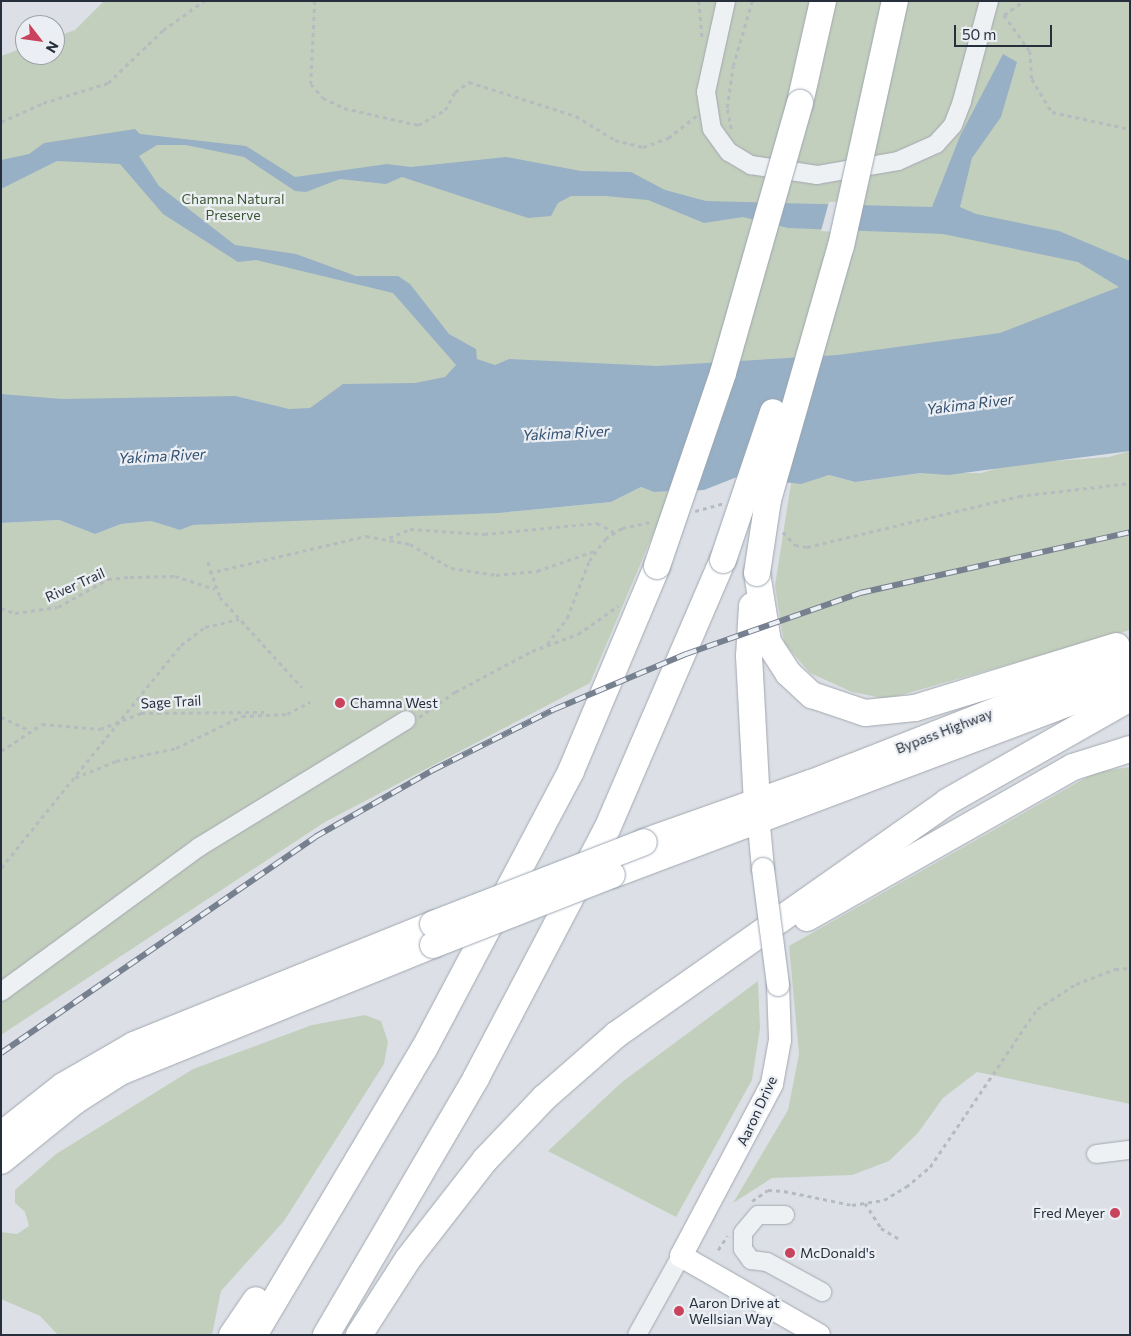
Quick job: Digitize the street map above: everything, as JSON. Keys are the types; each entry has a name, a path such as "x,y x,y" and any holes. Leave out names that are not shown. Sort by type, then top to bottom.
{"highway":[{"path":"254,1335 424,1049 571,771 657,566 731,346 800,103 824,1"},
{"path":"326,1335 476,1078 607,829 723,560 808,297 864,96 885,1"},
{"path":"1,1135 63,1086 134,1045 433,934 647,851 758,813 749,656 757,573 768,500 841,246 895,1"},
{"path":"757,573 768,642 788,672 812,695 865,713 915,708 1130,642"},
{"name":"Bypass Highway","path":"758,813 1130,658"},
{"name":"Bypass Highway","path":"758,813 1130,680"},
{"path":"359,1335 458,1192 511,1131 583,1062 688,983 948,802 1130,698"},
{"path":"688,983 1073,767 1130,748"},
{"path":"1,1161 68,1106 120,1072 433,934"},
{"path":"232,1335 337,1194"}],"main road":[{"name":"Aaron Drive","path":"682,1256 772,1084 780,1040 778,985 763,870 758,813"},
{"path":"682,1256 819,1335"}],"street":[{"path":"726,1 706,92 712,129 729,152 777,172 817,175 898,161 936,144 953,125 988,1"},
{"path":"1,992 199,847 406,720"},
{"path":"1096,1154 1130,1150"},
{"path":"785,1215 758,1215 743,1233 743,1249 751,1260 759,1261 822,1292"},
{"name":"Aaron Drive","path":"637,1335 682,1256"}],"path":[{"path":"1,122 108,83 163,30 204,1"},
{"path":"315,1 311,84 323,98 344,108 418,125 445,110 455,92 470,82 576,116 615,140 642,147 668,138 708,107"},
{"path":"729,152 727,108 733,66 752,1"},
{"path":"983,23 1004,15 1024,1"},
{"path":"1004,15 1030,51 1032,79 1052,112 1130,129"},
{"path":"780,524 788,539 807,548 1019,496 1130,483"},
{"path":"691,512 729,502"},
{"path":"547,644 567,618 596,550 614,532 656,521"},
{"path":"389,538 410,529 484,534 597,523 614,532"},
{"path":"209,573 341,539 389,538 428,551 451,568 496,575 537,571 596,550"},
{"path":"208,562 209,573 215,589 239,619 302,687"},
{"name":"River Trail","path":"1,608 15,613 58,607 108,580 130,577 175,576 215,589"},
{"path":"406,720 421,716 455,692 547,644 578,634 607,618 623,597"},
{"path":"1,868 73,779 113,725 181,645 220,620 239,619"},
{"path":"73,779 116,761 176,748 242,716 264,712 287,714 310,702"},
{"name":"Sage Trail","path":"1,751 30,730 52,723 100,729 141,712 264,712"},
{"path":"1,717 30,730"},
{"path":"901,1240 881,1228 865,1203 884,1200 930,1168 1037,1009 1076,984 1115,969 1130,968"}],"green space":[{"name":"Chamna Natural Preserve","path":"104,1 1130,1 1130,337 334,413 1,414 1,56 15,51 15,65 65,65 65,34 75,30"},
{"path":"1130,451 1130,630 887,699 852,692 810,673 784,643 775,586 791,483 829,475 855,482 922,473 981,473 1012,464 1109,457"},
{"path":"641,487 654,492 671,492 590,683 325,822 1,1035 1,523 59,520 95,534 121,524 151,521 180,530 193,525 362,515 499,513 611,502"},
{"path":"1130,767 1130,1104 977,1072 943,1098 918,1133 889,1161 852,1175 772,1178 733,1203 788,1110 799,1054 789,946 1096,772"},
{"path":"758,981 760,1028 752,1080 676,1217 548,1151 622,1082"},
{"path":"365,1015 381,1021 388,1042 384,1064 284,1221 221,1291 212,1335 58,1335 40,1316 1,1299 1,1232 17,1234 29,1226 25,1212 15,1203 15,1190 56,1154 193,1069 312,1025"}],"water":[{"name":"Yakima River","path":"1003,54 1017,62 1001,117 972,158 960,207 976,214 1059,231 1130,261 1130,451 948,475 921,473 855,482 829,475 801,484 737,477 704,490 654,492 641,487 611,502 499,513 193,525 180,530 151,521 121,524 95,534 59,520 1,523 1,394 62,399 235,396 289,409 310,408 343,384 415,383 445,377 456,365 393,293 256,260 238,262 163,214 120,164 57,161 1,189 1,160 29,154 44,143 135,129 140,134 246,146 295,177 387,164 411,167 506,157 581,171 631,172 665,190 706,201 932,207 960,136","holes":["157,145 186,145 244,157 295,191 306,192 340,179 386,184 402,177 528,218 551,216 558,203 571,196 605,196 648,200 704,223 743,217 788,228 943,234 1078,262 1119,287 1000,333 838,355 657,366 509,359 495,365 477,359 476,349 449,334 410,284 398,276 356,276 296,254 235,245 159,186 139,156"]}],"pier":[{"path":"864,201 856,233 821,231 829,202"}],"railway":[{"path":"1,1053 315,837 433,770 555,709 686,654 860,593 1130,532"}],"place":[{"name":"Chamna West","path":"340,703"},
{"name":"Fred Meyer","path":"1115,1213"},
{"name":"McDonald's","path":"790,1253"},
{"name":"Aaron Drive at Wellsian Way","path":"679,1311"}]}
